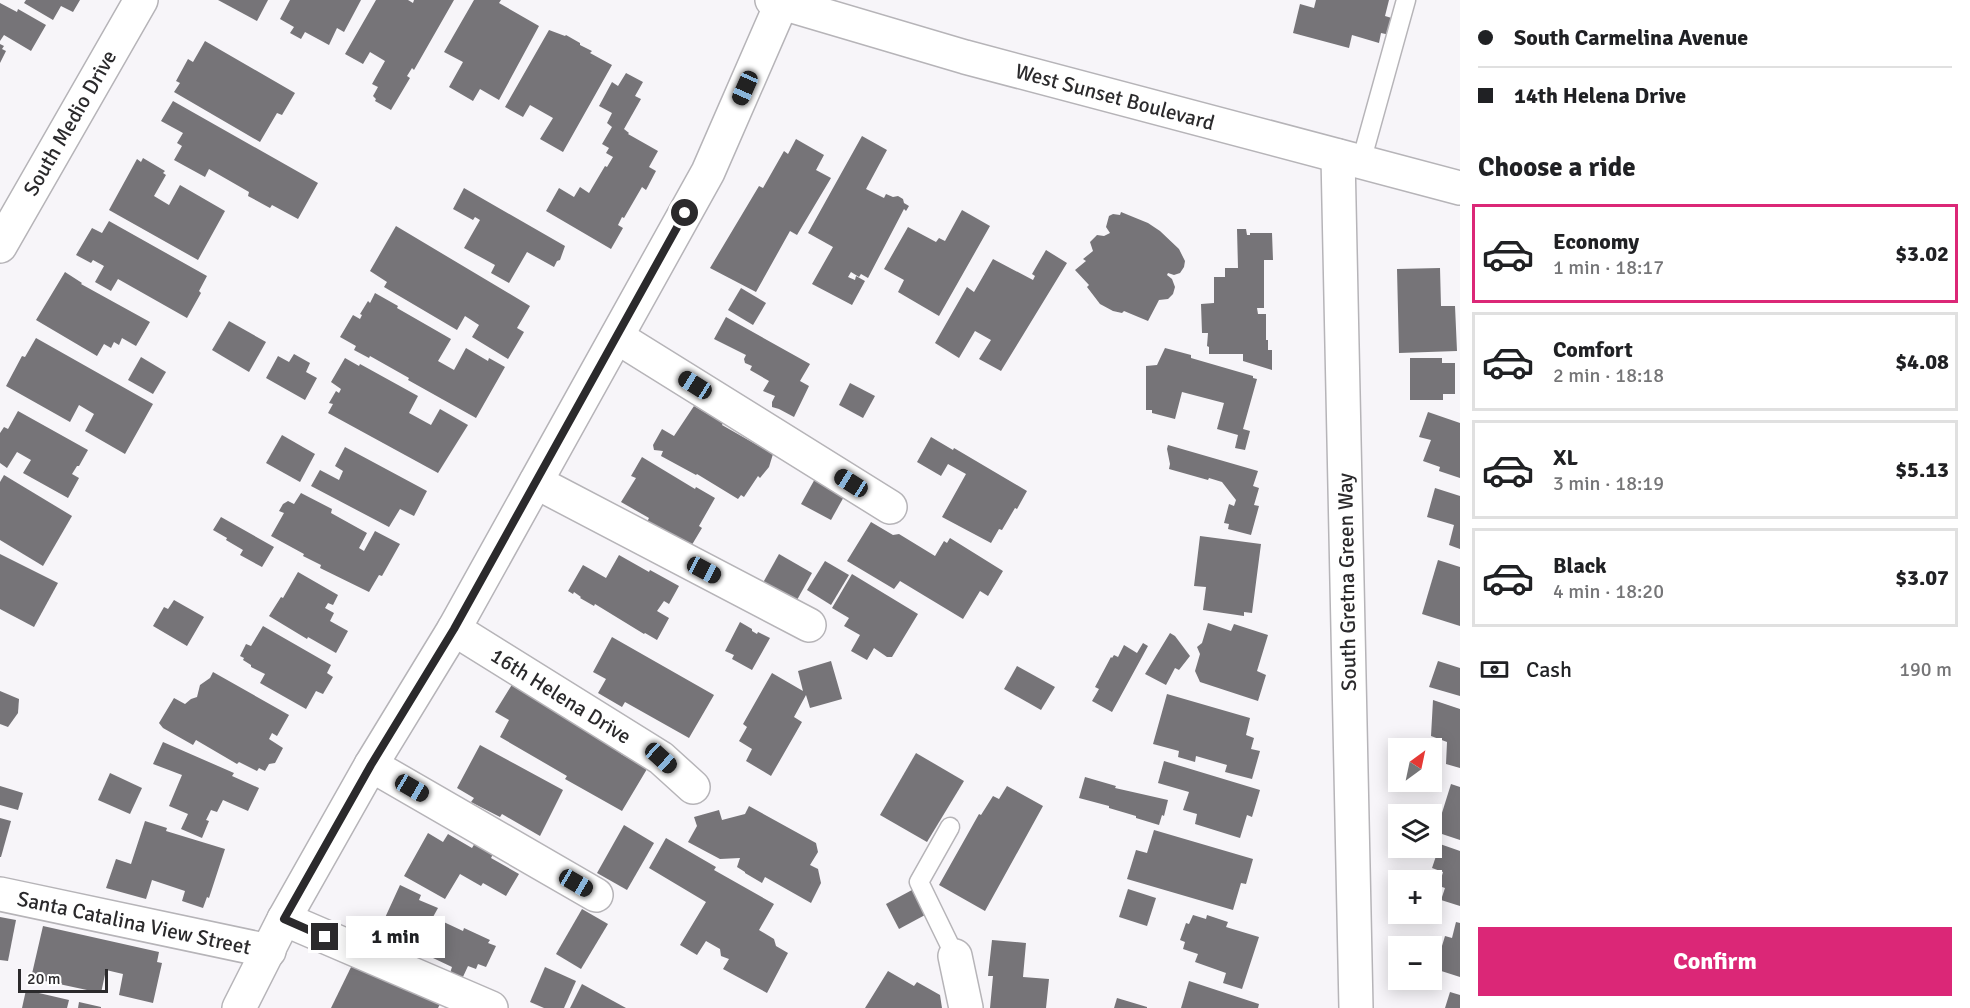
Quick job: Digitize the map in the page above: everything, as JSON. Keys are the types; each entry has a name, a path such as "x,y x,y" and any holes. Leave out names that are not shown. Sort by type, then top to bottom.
{"street":[{"name":"South Medio Drive","path":"0,246 141,0"},
{"name":"West Sunset Boulevard","path":"779,1 965,57 1460,188"},
{"path":"239,1008 284,919 371,765 454,629 708,172 779,1"},
{"name":"South Gretna Green Way","path":"1349,159 1356,1008"},
{"path":"617,337 890,507"},
{"path":"536,482 809,625"},
{"name":"16th Helena Drive","path":"454,629 661,758 693,787"},
{"path":"371,765 596,895"},
{"name":"Santa Catalina View Street","path":"0,894 269,951"},
{"path":"284,919 490,1008"},
{"path":"955,956 966,1008"}],"lane":[{"path":"1349,159 1406,0"},
{"path":"950,827 919,882 955,956"}],"building":[{"path":"26,0 80,0 73,12 61,6 53,20 24,3"},
{"path":"218,0 268,0 257,21"},
{"path":"290,0 361,0 344,32 337,28 329,45 305,32 301,39 290,33 294,27 280,19"},
{"path":"376,0 408,0 413,3 414,0 454,0 414,70 412,68 407,76 410,78 391,110 375,101 373,96 378,87 372,84 385,61 370,52 363,64 345,54"},
{"path":"474,0 501,0 499,3 539,26 499,100 480,89 473,101 449,87 463,62 444,52"},
{"path":"1316,0 1389,0 1385,16 1395,19 1390,35 1381,33 1379,43 1352,35 1349,48 1293,33 1300,4 1314,8"},
{"path":"0,3 17,12 18,9 46,25 31,51 4,35 0,41"},
{"path":"549,30 566,35 592,51 590,53 612,65 563,152 540,139 553,118 530,105 523,117 505,107"},
{"path":"205,41 295,93 282,115 277,113 260,142 174,92 180,83 176,81 188,59 193,62"},
{"path":"0,44 6,51 0,63"},
{"path":"626,73 643,82 635,96 641,99 624,129 628,134 658,151 649,167 656,171 646,190 642,187 624,218 622,217 618,225 623,228 611,249 546,211 559,188 574,197 580,187 589,193 613,157 606,153 609,148 602,144 612,127 607,123 612,113 599,106 612,82 618,86"},
{"path":"173,101 318,183 298,219 272,205 270,208 248,196 249,192 209,169 205,177 174,160 182,146 177,143 183,133 161,121"},
{"path":"862,136 887,150 866,189 884,198 886,194 893,197 898,196 909,206 906,211 904,209 868,278 861,274 859,277 851,272 848,277 855,280 856,276 865,281 852,305 812,284 833,247 808,233"},
{"path":"796,139 824,155 816,170 831,178 797,235 790,231 756,292 710,268 759,186 763,188 784,151 788,154"},
{"path":"143,158 165,171 163,173 166,175 154,196 169,205 180,185 225,211 198,260 109,210 137,159 141,162"},
{"path":"464,188 565,246 560,260 554,267 527,252 509,283 491,273 495,265 464,248 480,220 475,217 473,220 453,209"},
{"path":"962,210 990,226 939,316 898,292 904,280 884,269 908,227 936,242 939,238 945,241"},
{"path":"1121,212 1148,223 1160,231 1179,249 1185,261 1180,273 1174,275 1168,273 1175,287 1173,294 1168,299 1159,300 1148,321 1124,311 1122,313 1113,311 1100,304 1087,287 1089,285 1075,270 1093,251 1090,242 1097,235 1104,236 1110,233 1106,227 1109,216 1120,215"},
{"path":"109,221 207,276 199,291 201,293 187,318 118,279 111,291 95,282 104,266 93,260 91,263 76,255 92,228 102,233"},
{"path":"396,226 530,306 517,328 524,332 508,359 472,337 479,325 465,316 457,330 384,287 387,282 370,271"},
{"path":"1237,229 1246,229 1247,235 1272,233 1273,260 1264,260 1264,308 1257,308 1258,314 1266,314 1266,340 1268,340 1268,350 1272,350 1272,370 1243,361 1243,354 1209,354 1208,333 1202,333 1201,304 1214,303 1214,277 1225,277 1225,268 1238,268"},
{"path":"1046,250 1067,263 1001,371 979,359 991,340 975,331 959,358 935,343 967,287 974,292 993,259 1033,280 1035,276 1032,274"},
{"path":"1440,268 1441,306 1455,306 1457,351 1399,353 1397,269"},
{"path":"65,272 81,284 150,322 136,346 122,338 119,345 114,342 111,348 104,344 97,356 36,320"},
{"path":"741,288 766,303 753,325 728,310"},
{"path":"375,293 451,339 438,361 454,370 466,348 488,361 489,358 505,367 476,418 370,356 369,358 354,350 356,346 340,337 353,315 360,319 362,315 360,314"},
{"path":"726,317 810,364 800,381 809,386 794,417 772,407 775,396 763,391 769,381 750,370 752,366 745,363 746,355 714,339"},
{"path":"229,321 266,342 249,372 212,350"},
{"path":"36,338 153,404 125,454 85,431 94,414 79,405 70,422 6,386 22,356 25,357"},
{"path":"1165,348 1257,379 1243,429 1250,431 1245,450 1235,448 1238,435 1217,429 1224,403 1182,392 1175,419 1146,410 1146,366 1157,365"},
{"path":"294,354 310,363 306,372 317,378 305,400 266,378 278,356 289,362"},
{"path":"141,357 166,372 153,394 128,380"},
{"path":"345,358 418,396 409,413 431,425 440,409 468,425 438,473 328,413 333,404 329,403 336,391 339,393 341,389 331,382"},
{"path":"1410,358 1442,358 1442,363 1455,363 1455,394 1443,394 1443,400 1410,400"},
{"path":"850,383 875,396 863,418 839,405"},
{"path":"694,406 773,454 769,467 760,478 758,476 744,497 741,495 738,499 697,474 661,456 663,451 654,450 653,445 662,429 674,436"},
{"path":"18,411 88,450 72,474 79,478 68,498 23,473 31,460 17,452 7,468 0,463 0,433 4,427 8,429"},
{"path":"1428,412 1460,423 1460,478 1439,471 1440,467 1423,461 1431,440 1419,437"},
{"path":"282,435 315,454 300,482 266,463"},
{"path":"931,437 1027,491 1017,509 1015,508 991,543 942,517 966,474 948,464 941,476 917,462"},
{"path":"1168,445 1258,471 1253,486 1259,488 1254,505 1259,506 1251,535 1228,529 1229,524 1224,523 1229,504 1234,506 1236,500 1222,482 1169,469"},
{"path":"345,447 427,491 414,516 400,509 389,527 311,486 320,470 339,480 343,471 335,466"},
{"path":"642,457 695,489 696,487 715,498 690,548 646,524 649,518 621,502 636,478 631,476"},
{"path":"4,475 72,516 43,566 0,540 0,482"},
{"path":"816,477 846,493 831,520 801,504"},
{"path":"1435,488 1460,496 1460,549 1449,545 1454,525 1427,517"},
{"path":"301,493 332,509 331,513 367,533 359,548 364,551 375,531 400,544 382,576 379,575 369,592 320,568 321,565 271,536 284,513 279,511 283,504 288,501 294,504"},
{"path":"221,517 274,547 262,567 240,555 243,550 213,530"},
{"path":"871,522 893,535 899,534 935,556 944,541 947,543 950,538 1003,571 988,596 980,591 963,619 900,581 894,589 847,561"},
{"path":"1200,536 1261,544 1252,613 1244,612 1244,616 1203,610 1206,587 1194,586"},
{"path":"0,554 58,583 34,627 0,609"},
{"path":"779,554 812,573 792,609 759,590"},
{"path":"619,555 679,586 669,604 664,601 657,611 669,618 657,640 595,604 594,606 580,598 574,592 573,594 568,591 583,565 606,578"},
{"path":"1438,560 1460,567 1460,626 1422,614"},
{"path":"825,561 849,575 831,605 807,590"},
{"path":"298,572 338,595 333,605 328,603 325,608 334,613 330,621 348,631 336,653 269,616"},
{"path":"852,574 918,614 892,657 887,657 874,648 867,660 851,651 860,635 844,626 849,618 832,608"},
{"path":"174,600 204,617 187,646 153,626 164,607 168,609"},
{"path":"740,622 757,634 758,632 770,638 752,670 732,659 734,655 725,651"},
{"path":"1208,623 1231,631 1234,624 1268,635 1257,671 1266,675 1258,701 1200,682 1195,671 1200,654 1197,647 1202,643"},
{"path":"263,626 331,665 327,673 333,677 323,694 316,691 306,709 260,683 265,674 251,667 240,656 246,644 251,646"},
{"path":"1170,633 1175,636 1190,656 1179,670 1175,668 1166,685 1145,674"},
{"path":"612,637 714,695 689,738 625,702 622,707 598,693 606,679 593,672"},
{"path":"1143,643 1148,646 1112,712 1092,701 1099,689 1095,687 1111,657 1114,655 1118,657 1124,645 1137,653"},
{"path":"831,661 842,699 810,708 806,695 794,717 802,722 771,776 746,761 752,749 739,741 747,727 743,724 772,673 803,691 798,671"},
{"path":"1438,661 1460,668 1460,696 1429,687"},
{"path":"1017,666 1055,687 1041,710 1004,689"},
{"path":"213,672 289,715 277,736 272,733 269,739 283,748 275,763 269,764 265,771 259,768 257,771 239,762 237,764 196,740 193,745 163,728 159,723 174,698 185,704 197,697 200,685 210,678"},
{"path":"513,683 625,748 621,754 647,769 622,811 565,779 567,776 500,737 509,720 495,712"},
{"path":"0,691 19,699 18,713 8,727 0,724"},
{"path":"1167,694 1250,718 1246,735 1254,738 1251,749 1260,751 1252,779 1225,772 1227,765 1196,756 1195,762 1178,757 1179,751 1153,744"},
{"path":"1433,700 1460,709 1460,768 1446,764 1447,742 1442,738 1431,736"},
{"path":"163,742 234,773 232,776 259,788 248,811 223,800 217,812 211,810 202,838 181,829 188,814 169,806 182,775 153,764"},
{"path":"480,745 563,790 540,836 502,814 500,817 471,802 474,798 457,788"},
{"path":"916,753 964,781 927,842 880,815"},
{"path":"1164,761 1260,790 1252,817 1247,815 1240,838 1195,824 1197,814 1183,810 1189,792 1158,783"},
{"path":"110,773 142,788 130,814 98,800"},
{"path":"1085,777 1116,786 1115,788 1168,800 1159,825 1109,808 1109,806 1079,798"},
{"path":"1451,784 1460,787 1460,840 1442,834 1442,813"},
{"path":"0,786 23,793 18,810 0,805"},
{"path":"1007,786 1043,806 985,911 939,885 979,814 981,815 993,796 999,799"},
{"path":"749,806 816,843 818,852 810,865 818,869 821,883 811,903 765,877 762,883 745,873 737,867 740,858 720,859 688,842 697,826 694,817 719,810 722,820 745,814"},
{"path":"0,818 11,821 1,857 0,857"},
{"path":"145,821 167,828 166,831 225,849 209,898 207,897 203,908 182,901 185,891 152,880 146,899 106,888 116,859 131,864"},
{"path":"624,825 654,843 627,890 597,873"},
{"path":"1154,830 1253,859 1246,884 1241,883 1233,910 1127,879 1136,850 1147,853"},
{"path":"428,833 443,842 448,834 472,848 475,843 493,854 491,858 519,874 506,896 483,883 481,886 460,874 445,899 404,876"},
{"path":"666,838 716,867 714,870 774,904 759,930 774,939 776,946 788,953 767,993 723,969 729,959 721,956 720,949 706,941 697,955 680,945 706,902 649,868"},
{"path":"1442,845 1460,851 1460,906 1442,900 1445,888 1442,887 1443,872 1432,868 1435,858 1442,858"},
{"path":"400,885 421,895 419,900 438,908 433,917 490,940 488,943 496,946 486,967 478,964 476,969 468,966 462,979 450,973 452,967 433,958 436,952 427,948 425,954 378,933"},
{"path":"1128,889 1156,898 1147,926 1119,917"},
{"path":"912,890 925,915 899,929 886,904"},
{"path":"582,909 608,924 581,969 556,954"},
{"path":"1193,915 1206,919 1207,915 1228,922 1226,927 1259,937 1242,989 1223,983 1226,973 1195,962 1198,954 1183,949 1185,942 1180,940 1186,923 1189,924"},
{"path":"0,917 16,920 8,961 0,960"},
{"path":"1456,922 1460,923 1460,977 1442,971 1442,946 1445,936 1452,938"},
{"path":"43,926 159,952 157,962 162,963 153,1003 119,995 123,974 106,970 101,993 31,978"},
{"path":"992,940 1026,943 1023,977 1049,979 1046,1008 990,1008 993,976 988,976"},
{"path":"353,963 440,1004 438,1008 331,1008"},
{"path":"545,967 576,981 564,1008 544,1008 530,1002"},
{"path":"888,971 914,986 917,982 940,995 942,1008 865,1008"},
{"path":"1189,981 1259,1004 1258,1008 1181,1008"},
{"path":"582,984 626,1008 570,1008"},
{"path":"26,990 69,1000 67,1008 22,1008"},
{"path":"1450,992 1460,995 1460,1008 1445,1008"},
{"path":"1117,998 1147,1007 1147,1008 1114,1008"},
{"path":"79,1002 101,1007 101,1008 78,1008"}],"route":[{"path":"325,937 284,919 371,765 454,629 685,213"}]}
